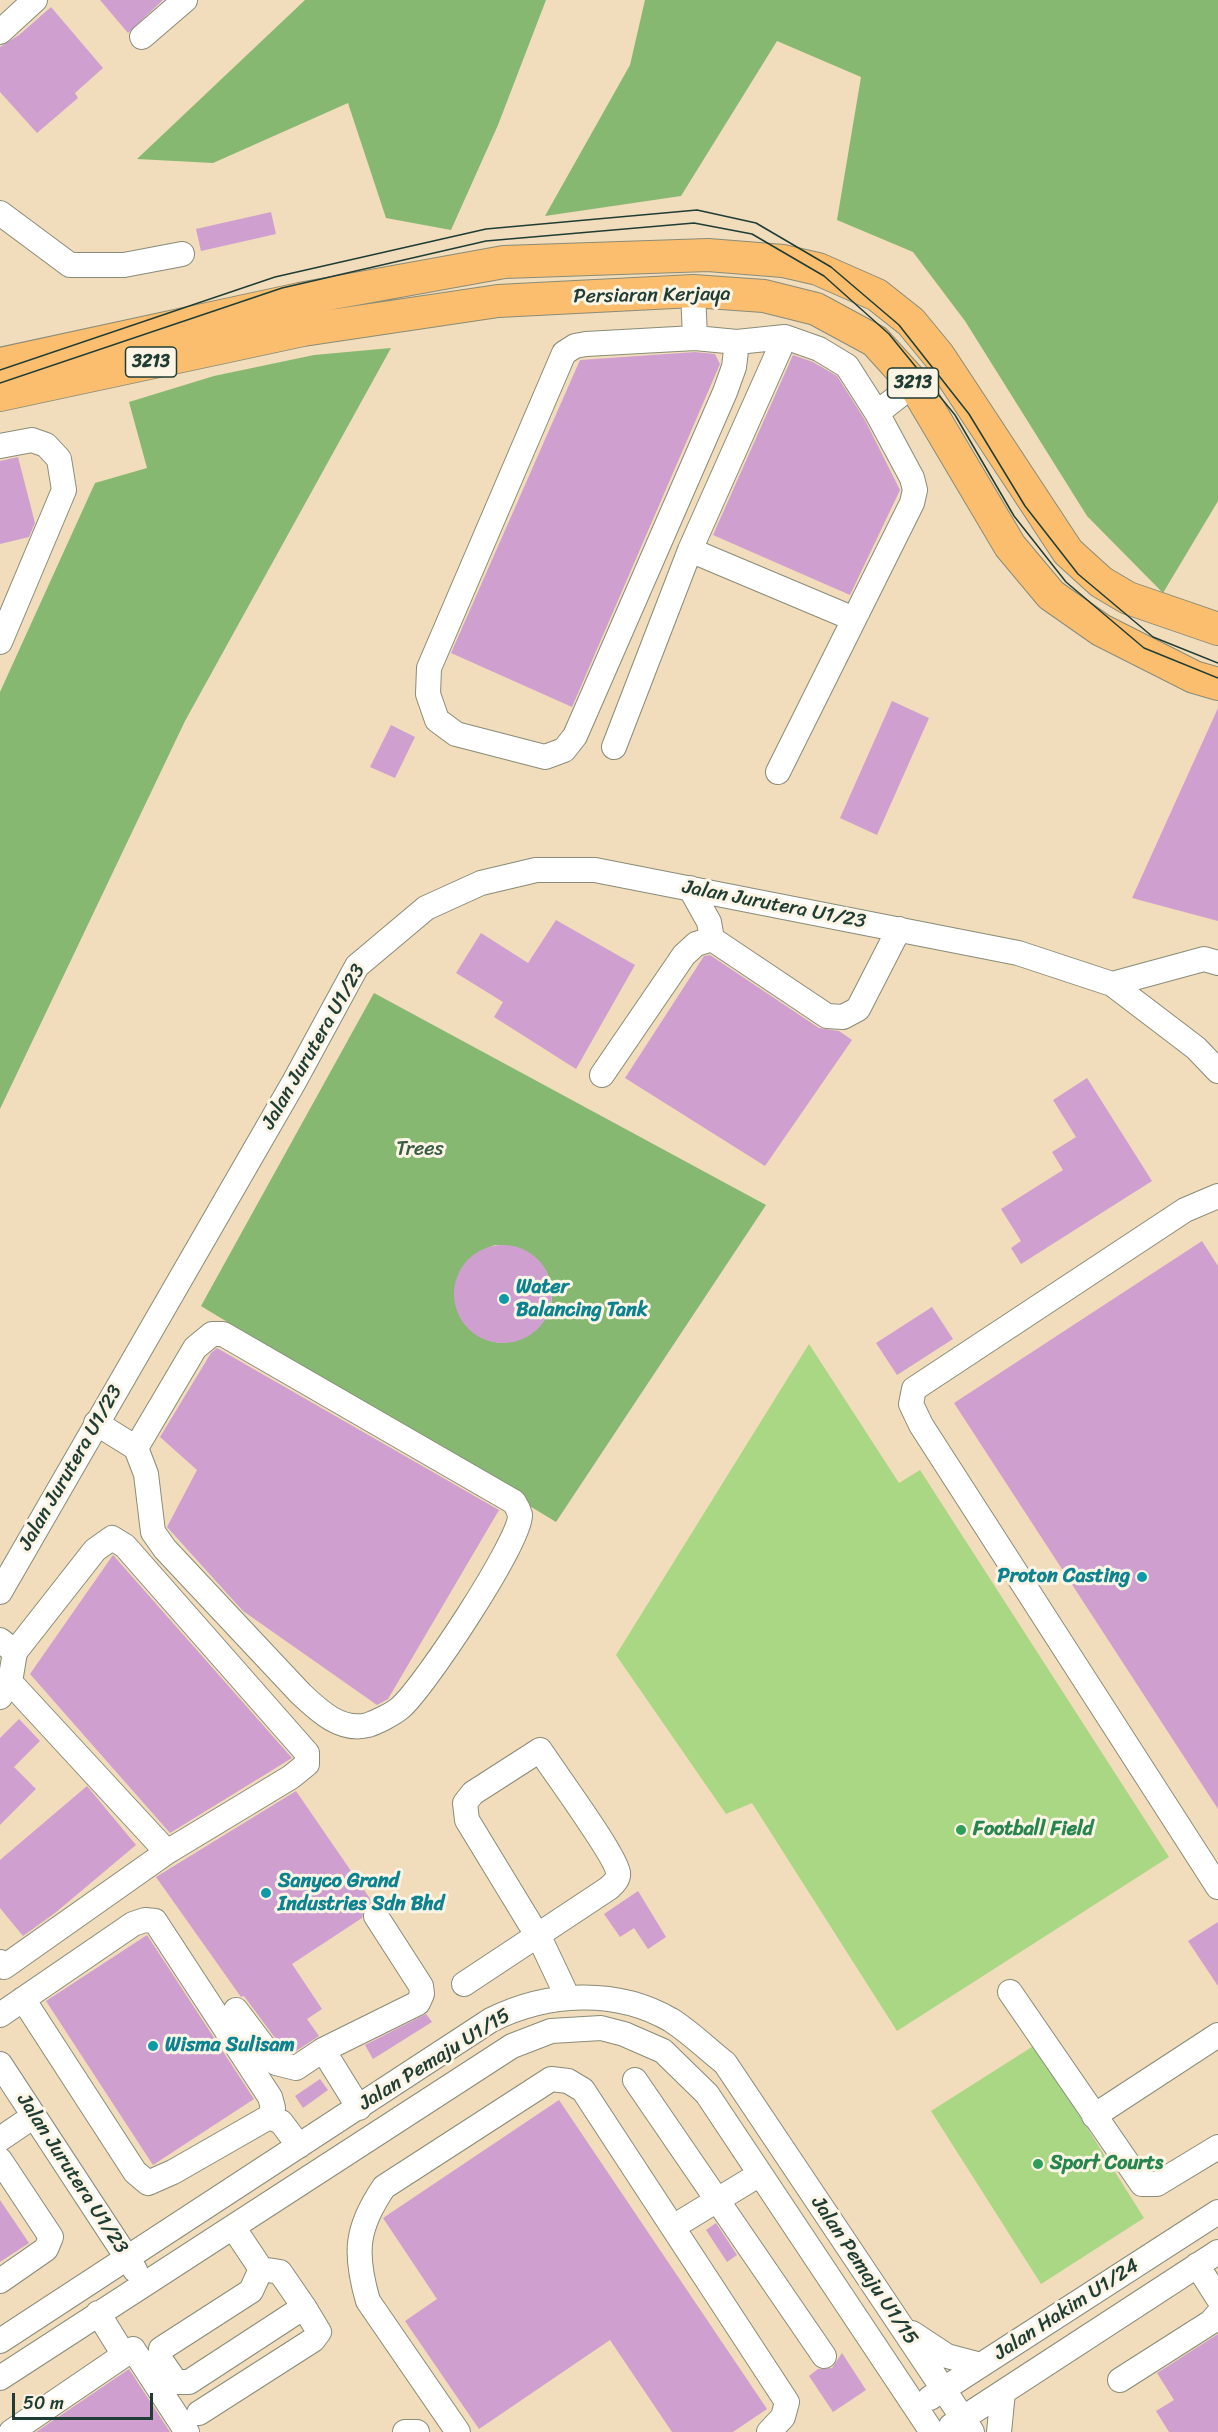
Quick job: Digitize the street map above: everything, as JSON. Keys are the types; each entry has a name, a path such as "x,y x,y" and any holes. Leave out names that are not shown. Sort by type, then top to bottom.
{"main road":[{"name":"Persiaran Kerjaya","path":"0,364 300,299 504,262 708,255 783,261 818,269 877,295 911,322 939,356 1068,552 1101,582 1128,598 1218,629"},
{"name":"Persiaran Kerjaya","path":"0,395 303,330 498,301 693,291 764,296 816,309 875,341 914,384 1010,546 1052,595 1101,630 1194,677 1218,684"}],"street":[{"path":"0,32 35,0"},
{"path":"142,37 185,0"},
{"path":"0,213 70,265 124,265 182,254"},
{"path":"693,291 695,338"},
{"path":"737,342 735,367 725,392 575,736 564,750 545,757 456,734 436,720 428,694 429,668 564,353 575,346 695,338 737,342 785,337 819,349 847,366 877,413 912,478 915,490 912,503 778,772"},
{"path":"615,747 690,550 785,337"},
{"path":"877,413 914,384"},
{"path":"0,446 32,440 46,445 59,459 64,490 0,642"},
{"path":"690,550 854,619"},
{"name":"Jalan Jurutera U1/23","path":"0,1593 294,1082 357,966 426,908 481,883 536,870 595,870 1017,953 1112,984 1196,1048 1218,1071"},
{"path":"690,888 709,922 712,939 828,1016 843,1017 858,1009 899,929"},
{"path":"602,1075 684,955 696,944 712,939"},
{"path":"1112,984 1204,959 1218,963"},
{"path":"1218,1196 1185,1210 914,1389 911,1404 921,1425 1218,1887"},
{"path":"96,1423 136,1448 146,1474 153,1532 165,1549 301,1694 324,1715 342,1724 367,1725 400,1708 428,1674 478,1600 515,1532 519,1515 514,1502 224,1334 212,1334 195,1348 136,1448"},
{"path":"1,1966 167,1852 291,1778 307,1764 307,1753 125,1546 112,1538 95,1550 7,1646 5,1689 167,1852"},
{"path":"464,1984 537,1935 609,1888 616,1880 618,1873 602,1843 540,1750 473,1793 465,1803 467,1820 537,1935 568,1998"},
{"path":"236,2010 276,2063 296,2068 323,2050 418,2003 422,1994 421,1986 376,1916"},
{"path":"0,2015 23,1999 133,1924 145,1920 155,1921 270,2097 273,2108 269,2117 173,2172 148,2183 135,2172 23,1999"},
{"path":"1010,1992 1142,2184 1149,2186 1157,2184 1218,2147"},
{"name":"Jalan Pemaju U1/15","path":"0,2341 491,2020 510,2011 542,2001 568,1998 609,1998 651,2010 672,2021 725,2063 968,2425"},
{"name":"Jalan Pemaju U1/15","path":"0,2378 512,2046 551,2031 601,2028 624,2034 663,2051 707,2094 932,2432"},
{"path":"1094,2116 1218,2036"},
{"path":"323,2050 359,2108"},
{"name":"Jalan Jurutera U1/23","path":"4,2079 34,2116 144,2285"},
{"path":"458,2432 368,2301 361,2278 359,2240 367,2212 384,2187 551,2079 568,2081 583,2090 787,2402 783,2417 769,2432"},
{"path":"635,2080 824,2356"},
{"path":"0,2139 34,2116"},
{"path":"269,2117 281,2122 299,2146"},
{"path":"0,2160 51,2237 46,2249 0,2281"},
{"path":"673,2227 760,2174"},
{"name":"Jalan Hakim U1/24","path":"915,2408 1218,2212"},
{"path":"11,2432 133,2349 193,2422 313,2340 319,2332 290,2282 280,2272 261,2269 233,2227"},
{"name":"Jalan Hakim U1/24","path":"941,2432 968,2425 1003,2391 1218,2252"},
{"path":"1197,2265 1218,2298"},
{"path":"261,2269 251,2291 161,2349 160,2359 176,2382 189,2382 304,2307"},
{"path":"98,2313 124,2355"},
{"path":"1120,2380 1211,2322 1218,2314"},
{"path":"902,2327 947,2356 981,2365"},
{"path":"999,2432 1003,2391"},
{"path":"405,2432 417,2432"}],"green space":[{"path":"305,0 546,0 498,125 451,230 386,218 348,103 213,163 137,159"},
{"path":"645,0 1218,0 1218,501 1163,593 1087,516 965,321 913,252 837,220 861,77 777,41 681,196 545,216 630,65"},
{"path":"391,348 185,721 0,1109 0,692 95,483 147,468 129,402 214,376 314,355"},
{"name":"Trees","path":"374,993 766,1205 556,1522 201,1306","holes":["495,1245 507,1246 529,1255 545,1270 550,1280 551,1305 541,1325 530,1334 507,1342 487,1340 471,1330 460,1314 455,1295 459,1276 472,1258"]},
{"path":"809,1344 899,1483 920,1470 1169,1857 897,2031 752,1803 726,1814 616,1655"},
{"name":"Sport Courts","path":"1035,2045 1144,2218 1041,2284 931,2111"}],"building":[{"path":"100,0 163,0 128,33"},
{"path":"51,7 103,68 75,93 78,98 37,133 0,92 0,47 19,35"},
{"path":"271,212 276,234 201,251 196,229"},
{"path":"695,352 715,354 720,364 572,707 451,653 580,360"},
{"path":"793,355 813,362 837,376 865,420 900,490 850,595 713,535"},
{"path":"18,457 35,523 29,537 0,544 0,461"},
{"path":"892,701 929,718 877,835 840,818"},
{"path":"1218,708 1218,921 1132,898"},
{"path":"391,725 415,737 395,778 370,767"},
{"path":"556,920 635,965 576,1069 494,1017 503,1002 456,973 481,933 528,963"},
{"path":"710,955 819,1028 839,1031 852,1040 765,1166 625,1078 704,956"},
{"path":"1087,1078 1152,1181 1021,1264 1011,1248 1021,1241 1001,1209 1063,1170 1052,1152 1076,1137 1053,1100"},
{"name":"Proton Casting","path":"1202,1241 1218,1266 1218,1809 954,1403"},
{"name":"Water Balancing Tank","path":"503,1245 522,1249 537,1260 548,1275 552,1294 548,1313 537,1328 522,1339 503,1343 484,1339 469,1328 458,1313 454,1294 458,1275 469,1260 484,1249"},
{"path":"932,1307 953,1339 897,1375 876,1343"},
{"path":"217,1348 499,1510 388,1699 377,1705 243,1611 167,1527 197,1470 160,1437 211,1353"},
{"path":"113,1555 292,1758 170,1833 30,1674"},
{"path":"19,1719 40,1741 14,1767 36,1789 0,1825 0,1738"},
{"path":"87,1786 136,1845 55,1913 23,1936 0,1908 0,1860"},
{"name":"Sanyco Grand Industries Sdn Bhd","path":"296,1791 373,1903 364,1909 362,1918 292,1964 322,2009 307,2019 319,2036 293,2053 284,2050 244,1996 241,1997 156,1877"},
{"path":"638,1891 666,1937 648,1949 634,1928 620,1937 604,1914"},
{"path":"1218,1922 1218,1986 1188,1941"},
{"name":"Wisma Sulisam","path":"147,1935 254,2099 153,2165 46,2001"},
{"path":"426,2014 432,2022 373,2059 365,2045"},
{"path":"320,2079 328,2090 303,2108 295,2096"},
{"path":"559,2100 767,2409 733,2432 672,2432 610,2340 479,2429 405,2321 437,2299 383,2218"},
{"path":"0,2200 29,2243 0,2262"},
{"path":"716,2223 737,2255 727,2262 706,2230"},
{"path":"1218,2334 1218,2432 1169,2432 1156,2411 1174,2400 1157,2373"},
{"path":"842,2353 866,2390 833,2412 809,2376 818,2369 832,2368"},
{"path":"129,2369 170,2432 36,2432"}],"tram line":[{"path":"0,370 275,277 486,229 697,210 756,223 831,267 899,325 969,414 1025,506 1078,574 1153,637 1218,663"},
{"path":"0,383 282,288 486,241 694,223 752,234 824,276 889,334 955,415 1014,516 1066,582 1144,648 1218,678"}],"place":[{"name":"Water Balancing Tank","path":"504,1299"},
{"name":"Proton Casting","path":"1142,1577"},
{"name":"Football Field","path":"961,1830"},
{"name":"Sanyco Grand Industries Sdn Bhd","path":"266,1893"},
{"name":"Wisma Sulisam","path":"153,2046"},
{"name":"Sport Courts","path":"1038,2164"}]}
